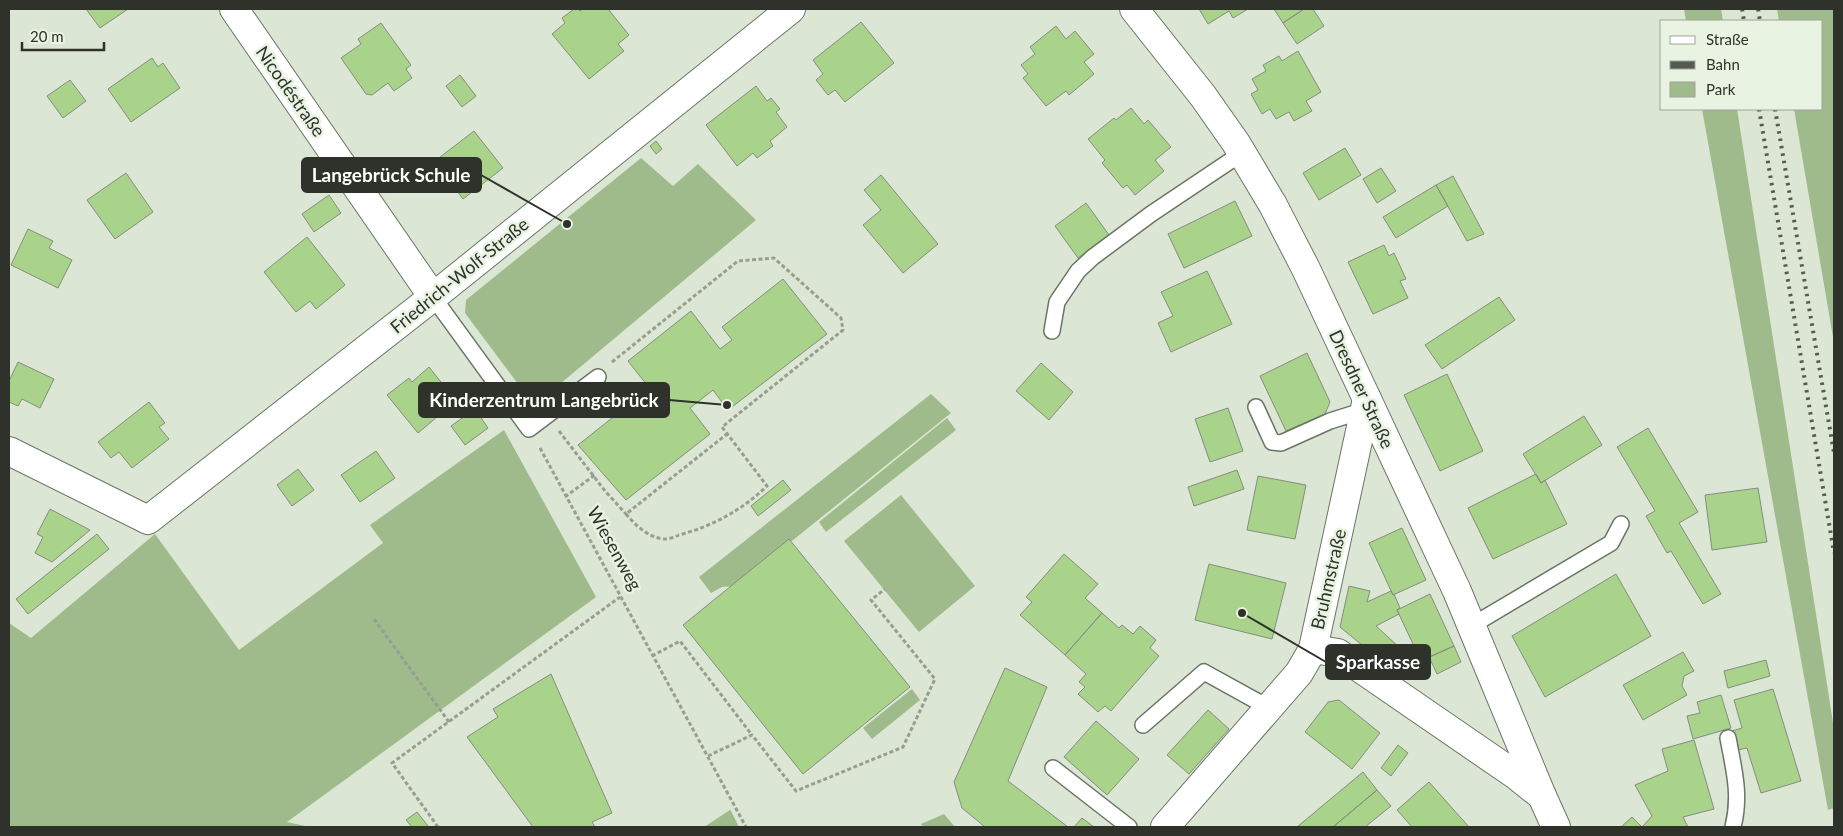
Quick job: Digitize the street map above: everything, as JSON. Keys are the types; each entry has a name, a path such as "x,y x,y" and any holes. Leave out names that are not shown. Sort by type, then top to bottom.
{"street":[{"name":"Nicodéstraße","path":"234,9 433,297"},
{"name":"Friedrich-Wolf-Straße","path":"9,451 148,520 433,297 791,9"},
{"name":"Dresdner Straße","path":"1134,9 1203,96 1242,153 1273,205 1306,269 1366,405 1453,583 1556,827"},
{"name":"Bruhmstraße","path":"1165,827 1299,673 1313,649 1366,405"},
{"name":"Dresdner Straße","path":"1313,649 1338,653 1517,776 1542,796"}],"lane":[{"path":"1052,331 1057,302 1078,271 1151,214 1242,153"},
{"path":"433,297 529,429 598,377"},
{"path":"1256,407 1272,442 1282,443 1366,405"},
{"path":"1471,626 1611,543 1620,524"},
{"path":"1143,725 1204,672 1269,708"},
{"path":"1728,738 1736,783 1738,809 1734,827"},
{"path":"1053,768 1129,827"}],"path":[{"path":"546,416 634,523 650,535 665,539 690,532 728,516 750,502 766,486 722,427 843,330 841,318 774,258 738,261 618,356 598,377"},
{"name":"Wiesenweg","path":"529,429 746,827"},
{"path":"626,514 727,434"},
{"path":"565,497 594,475"},
{"path":"652,656 680,641 796,791 903,747 935,679 871,600 885,590"},
{"path":"438,827 392,763 620,597"},
{"path":"374,619 449,722"},
{"path":"708,756 752,735"}],"green space":[{"path":"1684,9 1721,9 1723,20 1686,20"},
{"path":"1777,9 1834,9 1834,343 1794,110 1823,110 1823,20 1779,20"},
{"path":"1702,110 1737,110 1834,729 1834,808 1828,810"},
{"path":"641,158 673,186 698,164 756,220 542,399 527,396 465,313 466,300"},
{"path":"931,394 951,413 736,586 722,587 711,593 699,577"},
{"path":"947,418 956,430 826,532 819,522"},
{"path":"504,430 596,597 287,822 310,827 9,827 9,623 31,638 155,534 239,650 383,543 370,525"},
{"path":"901,495 975,586 919,632 844,541"},
{"path":"912,689 920,700 872,739 863,728"},
{"path":"730,810 739,827 704,827"},
{"path":"944,814 955,827 923,827 921,824"}],"building":[{"path":"86,9 128,9 100,28"},
{"path":"574,9 580,11 583,9 608,9 629,35 618,44 624,51 589,79 552,34 565,23 562,18"},
{"path":"1199,9 1248,9 1233,18 1229,11 1208,24"},
{"path":"1274,9 1304,9 1283,23"},
{"path":"1304,9 1313,9 1324,26 1297,44 1283,23"},
{"path":"861,22 894,63 845,102 835,90 828,95 816,80 823,74 813,60"},
{"path":"381,23 411,65 406,69 412,78 394,91 388,83 372,95 366,94 341,58 361,44 358,39"},
{"path":"1056,26 1066,39 1075,31 1094,54 1084,62 1094,74 1069,95 1066,91 1046,106 1023,78 1028,74 1021,65 1035,54 1030,47"},
{"path":"1298,51 1321,92 1306,101 1312,111 1294,121 1289,112 1276,119 1270,109 1262,114 1251,94 1258,90 1252,79 1266,71 1263,65 1279,56 1282,61"},
{"path":"152,58 158,67 163,63 180,88 131,122 108,89"},
{"path":"460,75 476,96 462,107 446,86"},
{"path":"70,80 86,101 63,118 47,96"},
{"path":"756,86 767,101 771,98 780,109 776,112 787,127 770,141 773,146 757,158 753,153 737,166 706,125"},
{"path":"1131,108 1144,124 1148,120 1171,147 1155,160 1164,171 1135,195 1127,185 1123,188 1102,163 1105,160 1088,139 1114,118 1116,120"},
{"path":"474,131 503,168 463,199 435,161"},
{"path":"656,141 662,149 656,154 650,146"},
{"path":"1345,148 1361,175 1319,200 1303,173"},
{"path":"1381,168 1396,191 1377,203 1363,179"},
{"path":"126,173 153,212 115,239 87,200"},
{"path":"881,175 938,244 903,273 863,225 881,210 864,190"},
{"path":"1453,176 1484,234 1467,241 1436,185"},
{"path":"1436,185 1448,206 1396,238 1383,217"},
{"path":"329,195 341,213 314,232 302,214"},
{"path":"1235,201 1252,236 1184,268 1168,234"},
{"path":"1086,203 1109,235 1078,258 1055,226"},
{"path":"28,229 53,241 49,248 72,260 58,288 11,265"},
{"path":"307,237 345,285 316,309 310,301 296,312 264,272"},
{"path":"1384,245 1389,256 1394,253 1406,279 1400,281 1408,298 1373,314 1348,262"},
{"path":"1207,271 1232,324 1171,352 1158,323 1173,316 1161,292"},
{"path":"783,279 827,334 728,410 713,390 690,408 710,434 626,500 578,445 636,399 645,410 658,399 628,361 691,311 720,349 732,340 722,327"},
{"path":"1499,297 1515,320 1442,369 1425,345"},
{"path":"1307,353 1330,402 1325,414 1286,431 1260,376"},
{"path":"18,362 54,379 40,408 22,399 18,406 9,402 9,381"},
{"path":"1041,363 1073,392 1049,420 1016,391"},
{"path":"429,367 456,401 418,433 387,395 409,378 412,382"},
{"path":"1447,374 1483,451 1440,471 1404,395"},
{"path":"149,402 165,423 159,427 169,439 132,468 119,452 111,458 98,442"},
{"path":"1228,408 1243,451 1210,462 1195,419"},
{"path":"475,409 488,428 465,445 451,426"},
{"path":"1584,416 1602,445 1541,483 1523,454"},
{"path":"1648,428 1698,512 1679,523 1721,594 1703,604 1671,551 1667,553 1646,516 1655,511 1617,447"},
{"path":"376,451 395,478 360,502 341,475"},
{"path":"298,469 314,490 292,506 277,485"},
{"path":"1237,470 1244,489 1194,506 1188,487"},
{"path":"1536,474 1541,483 1545,480 1567,524 1493,559 1468,508"},
{"path":"1258,476 1306,485 1295,539 1247,530"},
{"path":"783,480 791,490 758,516 751,506"},
{"path":"1758,488 1767,542 1712,550 1705,495"},
{"path":"50,509 90,530 52,562 35,553 43,537 37,534"},
{"path":"1402,528 1426,580 1393,595 1369,543"},
{"path":"97,534 109,549 28,614 16,599"},
{"path":"789,539 910,687 803,774 683,625"},
{"path":"1064,554 1098,584 1085,598 1102,613 1065,655 1020,615 1032,602 1026,597"},
{"path":"1209,564 1286,583 1272,639 1195,620"},
{"path":"1616,574 1651,636 1545,697 1512,636"},
{"path":"1349,586 1370,591 1367,602 1391,591 1394,594 1400,608 1397,610 1399,614 1376,626 1399,647 1385,664 1340,627"},
{"path":"1430,594 1454,646 1421,661 1397,610"},
{"path":"1102,613 1119,628 1122,625 1133,634 1140,626 1156,640 1150,648 1159,656 1111,711 1105,706 1098,712 1078,694 1085,687 1079,682 1086,674 1065,655"},
{"path":"1454,646 1461,662 1437,674 1429,657"},
{"path":"1683,652 1694,671 1684,676 1682,686 1687,695 1643,720 1623,685"},
{"path":"1766,660 1770,676 1728,688 1724,671"},
{"path":"1005,668 1047,687 1008,781 1068,827 985,827 962,808 954,782"},
{"path":"551,674 612,813 592,822 595,827 533,827 467,737 498,717 493,709"},
{"path":"1773,689 1801,781 1761,793 1747,748 1738,750 1732,731 1742,728 1734,700"},
{"path":"1721,695 1731,728 1693,739 1687,716 1700,713 1697,702"},
{"path":"1339,700 1380,733 1352,769 1305,732 1328,702"},
{"path":"1208,710 1229,729 1189,774 1167,755"},
{"path":"1096,721 1139,759 1107,795 1064,757"},
{"path":"1694,740 1714,809 1683,817 1688,827 1642,827 1652,816 1635,785 1668,771 1662,749"},
{"path":"1398,745 1408,753 1391,776 1381,768"},
{"path":"1363,772 1377,790 1333,827 1297,827"},
{"path":"1429,782 1469,827 1412,827 1397,810"},
{"path":"1377,790 1391,806 1365,827 1333,827"},
{"path":"417,812 427,827 412,827 406,820"},
{"path":"1632,817 1642,827 1621,827"},
{"path":"1082,818 1094,827 1074,827"}],"railway":[{"path":"1742,9 1744,20"},
{"path":"1758,9 1760,20"},
{"path":"1759,110 1834,553"},
{"path":"1775,110 1834,453"}],"place":[{"name":"Langebrück Schule","path":"567,224"},
{"name":"Kinderzentrum Langebrück","path":"727,405"},
{"name":"Sparkasse","path":"1242,613"}]}
